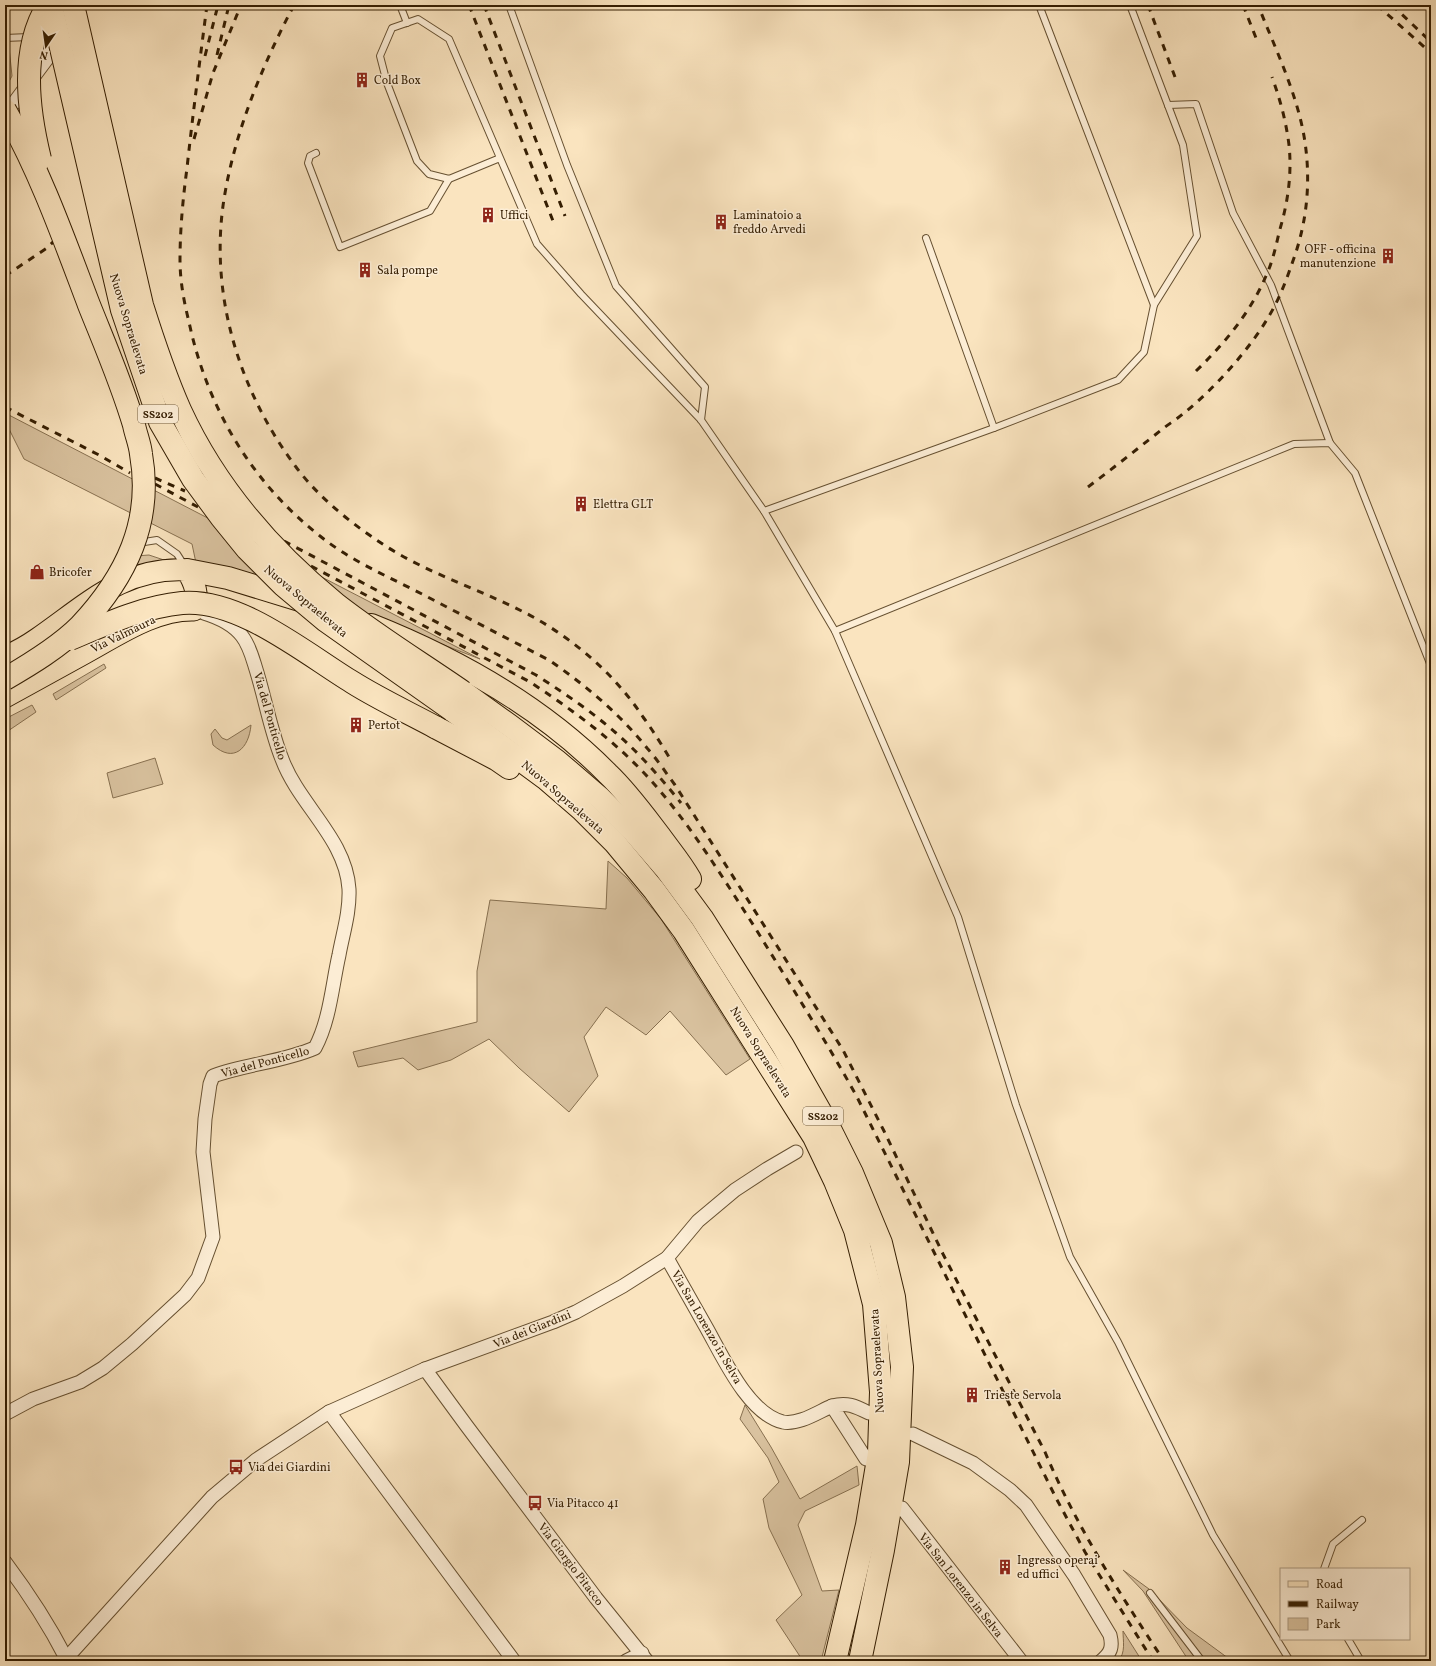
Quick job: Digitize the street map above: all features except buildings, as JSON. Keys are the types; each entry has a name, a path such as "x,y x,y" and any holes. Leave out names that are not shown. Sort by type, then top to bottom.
{"highway":[{"path":"50,5 43,13 35,36 30,59 29,87 34,136 54,213"},
{"name":"Nuova Sopraelevata","path":"50,5 122,310 160,422 193,478 247,549 283,585 326,621 545,778 582,810 615,843 654,890 684,931 814,1137 835,1181 855,1230 874,1304 881,1392 879,1453 867,1525 835,1661"},
{"name":"Nuova Sopraelevata","path":"73,5 142,305 157,352 181,410 212,468 267,539 295,568 337,604 388,642 463,692 557,761 599,797 634,832 666,869 702,918 783,1046 829,1127 852,1173 881,1243 894,1297 902,1367 898,1462 883,1550 860,1661"},
{"path":"5,110 16,130 54,213 128,407 141,452 145,481 142,509 136,538 124,565 111,588 79,626 60,643 22,669 5,678"},
{"path":"187,570 228,578 297,598 406,638 474,673 530,707 569,737 609,774 642,813 685,870 755,985 783,1046"},
{"path":"60,643 146,609 183,603 203,604 220,608 258,622 373,695 496,759 532,784 654,890"}],"main road":[{"path":"5,657 36,640 120,582 154,572 169,569 187,570 196,589 197,600 194,610"},
{"name":"Via Valmaura","path":"5,697 137,625 170,613 194,610"}],"street":[{"path":"5,115 86,5"},
{"name":"Via del Ponticello","path":"5,1414 33,1399 80,1382 103,1368 132,1344 185,1295 198,1278 213,1237 202,1152 210,1084 213,1076 233,1069 299,1055 315,1048 321,1036 328,1011 348,914 349,889 346,870 337,847 293,783 282,760 270,726 260,682 249,647 242,635 229,624 214,616 194,610"},
{"name":"Via dei Giardini","path":"65,1660 212,1496 256,1460 329,1412 425,1369 521,1335 576,1312 623,1286 667,1258 698,1221 735,1190 796,1152"},
{"name":"Via San Lorenzo in Selva","path":"667,1258 738,1383 754,1403 769,1416 784,1422 800,1421 832,1406 843,1403 869,1413"},
{"name":"Via Giorgio Pitacco","path":"425,1369 592,1592 644,1657"},
{"path":"832,1406 866,1459"},
{"path":"329,1412 514,1661"},
{"path":"914,1434 973,1463 1010,1490 1026,1505 1074,1575 1110,1635 1112,1642 1111,1650 1102,1661"},
{"name":"Via San Lorenzo in Selva","path":"902,1508 1021,1661"},
{"path":"5,1562 31,1595 50,1626 65,1660"},
{"path":"626,1661 644,1657"}],"lane":[{"path":"400,5 407,23"},
{"path":"509,5 567,164 616,286 705,387 701,420"},
{"path":"1039,5 1154,305"},
{"path":"764,512 994,428 1118,380 1144,352 1154,305 1197,236 1183,145 1130,5"},
{"path":"500,158 449,179 429,174 417,161 387,83 380,56 392,28 418,19 449,39 500,158 536,244 581,294 701,420 764,512 835,631 958,917 1016,1105 1070,1257 1118,1342 1213,1535 1290,1661"},
{"path":"5,38 23,38 63,30"},
{"path":"1168,105 1196,104 1233,213 1271,285 1330,443 1355,473 1431,666"},
{"path":"316,153 310,156 308,163 340,247 430,211 449,179"},
{"path":"926,238 994,428"},
{"path":"835,631 1294,444 1330,443"},
{"path":"121,554 129,546 157,540 177,554 187,570"},
{"path":"105,591 116,566"},
{"path":"1324,1568 1333,1544 1362,1520"},
{"path":"1150,1593 1202,1661"},
{"path":"1349,1640 1361,1661"}],"green space":[{"path":"5,46 9,47 12,76 5,89"},
{"path":"5,413 480,659 307,592 196,563 192,544 24,459 5,421"},
{"path":"149,555 167,561 136,569 123,564 135,556"},
{"path":"104,664 106,668 56,700 53,694"},
{"path":"32,705 36,712 5,733 5,719"},
{"path":"251,725 247,740 239,751 228,753 221,751 213,745 211,734 215,729 222,738 227,740"},
{"path":"155,758 163,784 113,798 107,773"},
{"path":"608,861 627,878 661,919 750,1059 726,1075 670,1011 646,1035 606,1007 584,1037 598,1076 569,1112 519,1068 489,1039 451,1060 418,1070 403,1058 358,1067 353,1052 477,1022 477,971 490,900 606,909"},
{"path":"745,1405 771,1447 800,1499 857,1466 859,1485 805,1511 798,1525 822,1591 839,1590 821,1661 803,1661 776,1620 802,1595 769,1528 763,1499 779,1482 768,1458 740,1419"},
{"path":"1123,1570 1149,1589 1187,1628 1232,1661 1189,1661 1143,1591"},
{"path":"1123,1631 1142,1661 1118,1661 1121,1658 1123,1651"}],"railway":[{"path":"207,5 183,202 180,268 184,299 197,353 207,384 235,441 273,492 295,515 320,536 344,553 370,568 549,660 576,679 613,711 658,761 675,785 843,1050 943,1254 1045,1452 1070,1506 1115,1585 1164,1661"},
{"path":"205,56 218,5"},
{"path":"217,55 229,5"},
{"path":"194,139 213,73 241,5"},
{"path":"294,5 271,51 251,99 235,149 229,174 224,199 220,235 221,270 225,306 233,340 244,374 259,406 276,438 296,467 315,489 337,510 372,537 402,556 440,575 516,608 551,627 581,649 621,688 647,723 672,762"},
{"path":"469,5 553,221"},
{"path":"484,5 565,216"},
{"path":"1148,5 1175,77"},
{"path":"1243,5 1256,38"},
{"path":"1088,487 1181,416 1231,368 1252,342 1277,302 1299,243 1305,213 1308,182 1304,136 1296,103 1278,53 1258,5"},
{"path":"1377,5 1431,53"},
{"path":"1392,5 1431,42"},
{"path":"1196,371 1227,338 1252,303 1260,290 1271,265 1276,247 1287,198 1290,177 1290,156 1288,136 1272,77"},
{"path":"5,276 47,248 54,241"},
{"path":"5,407 99,455 130,473"},
{"path":"155,478 185,491"},
{"path":"155,484 198,507"},
{"path":"284,541 536,675 577,702 625,741 650,766 681,803"},
{"path":"311,566 530,682 545,692 575,713 632,761 660,791 689,828 754,926 845,1075 1056,1498 1085,1552 1153,1661"}],"place":[{"name":"Cold Box","path":"362,80"},
{"name":"Uffici","path":"488,215"},
{"name":"Laminatoio a freddo Arvedi","path":"721,222"},
{"name":"OFF - officina manutenzione","path":"1388,256"},
{"name":"Sala pompe","path":"365,270"},
{"name":"Elettra GLT","path":"581,504"},
{"name":"Bricofer","path":"37,572"},
{"name":"Pertot","path":"356,725"},
{"name":"Trieste Servola","path":"972,1395"},
{"name":"Via dei Giardini","path":"236,1467"},
{"name":"Via Pitacco 41","path":"535,1503"},
{"name":"Ingresso operai ed uffici","path":"1005,1567"}]}
